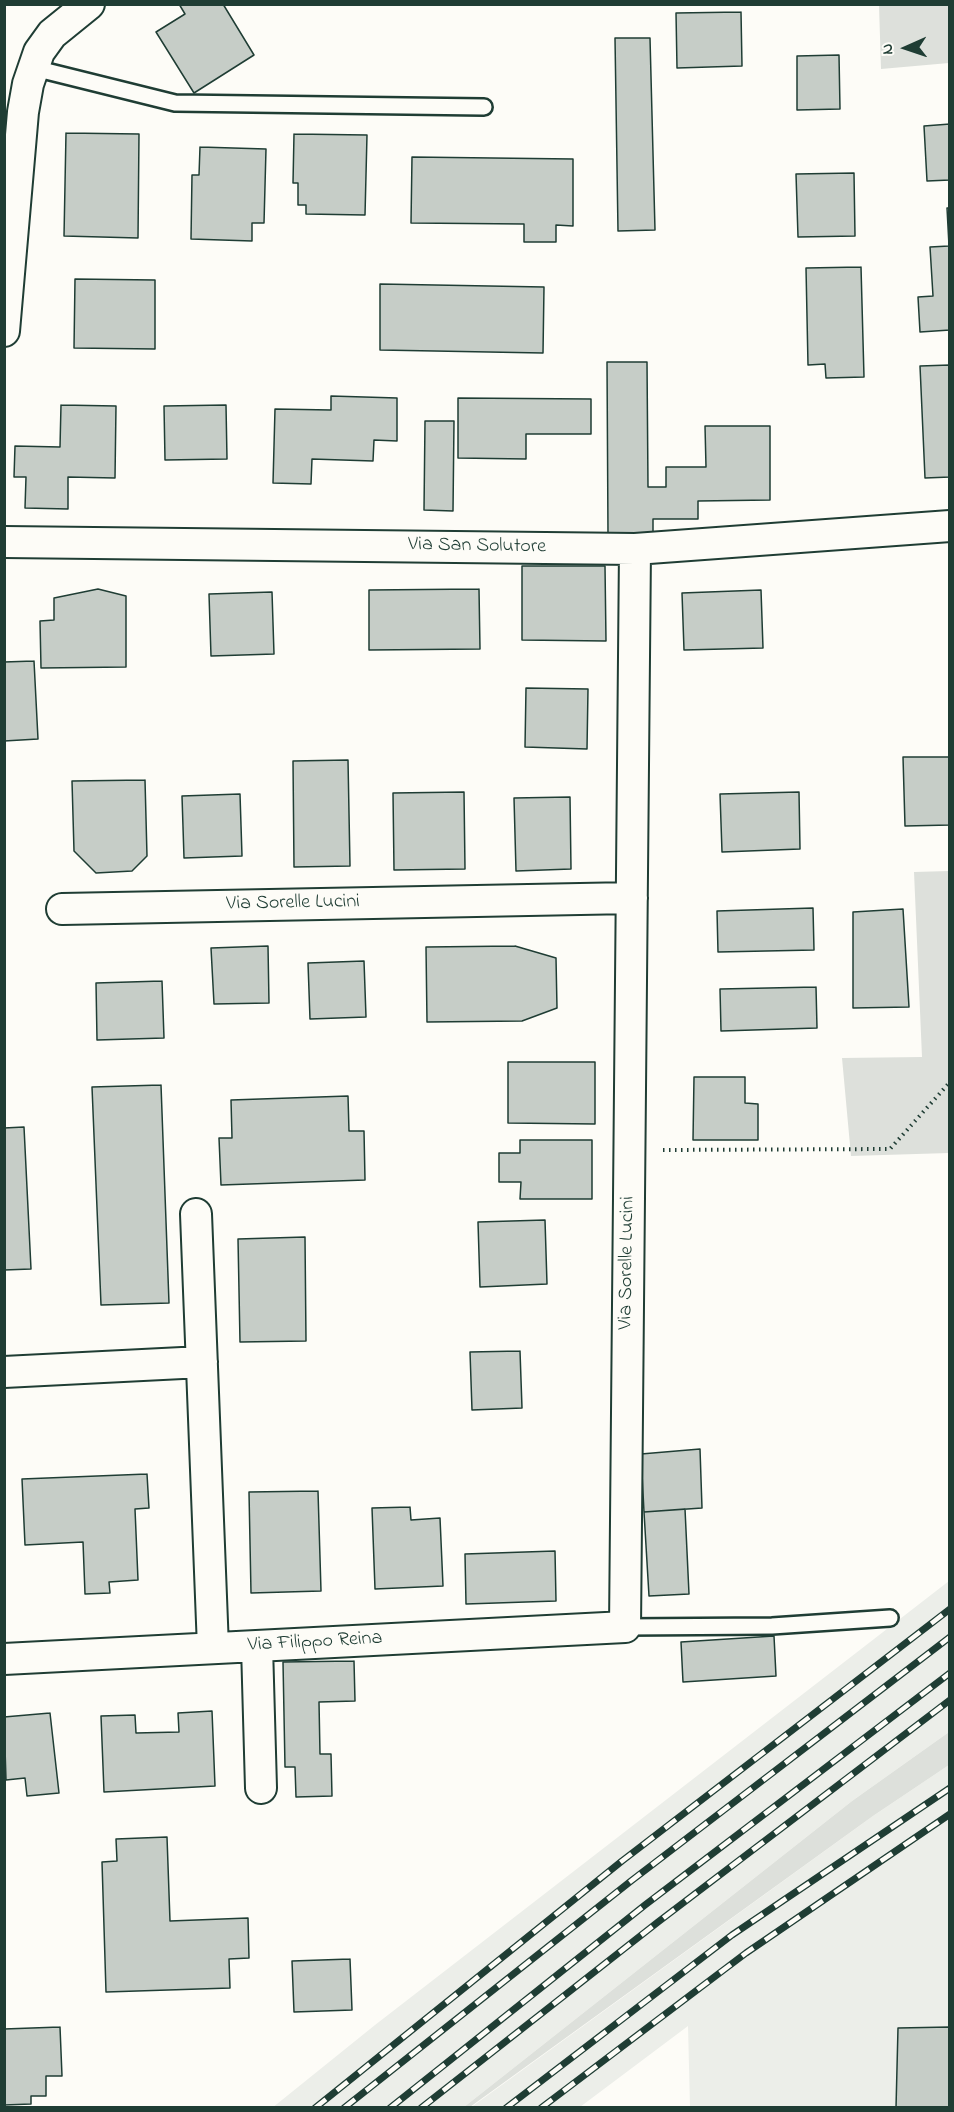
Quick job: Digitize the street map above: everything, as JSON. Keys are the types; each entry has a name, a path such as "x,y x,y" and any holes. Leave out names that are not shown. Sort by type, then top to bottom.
{"street":[{"path":"4,331 8,312 23,112 28,84 39,52 74,9"},
{"name":"Via San Solutore","path":"4,542 636,549 950,526"},
{"name":"Via Sorelle Lucini","path":"625,1627 636,549"},
{"name":"Via Sorelle Lucini","path":"62,909 632,898"},
{"path":"196,1214 213,1648"},
{"path":"4,1372 202,1362"},
{"name":"Via Filippo Reina","path":"4,1659 625,1627"},
{"path":"257,1646 261,1788"}],"lane":[{"path":"34,68 175,104 484,107"},
{"path":"625,1627 772,1626 890,1618"}],"path":[{"path":"629,1150 890,1149 950,1082"}],"shaded area":[{"path":"879,5 949,5 949,63 881,69"},
{"path":"949,871 949,1153 851,1156 842,1058 922,1057 914,872"},
{"path":"949,1581 949,1732 852,1801 464,2107 272,2108 375,2025"},
{"path":"949,1732 949,1765 873,1816 470,2107 464,2107 852,1801"},
{"path":"949,1765 949,2107 690,2107 688,2026 580,2107 470,2108 873,1816"}],"building":[{"path":"179,4 223,4 254,55 194,93 156,32 185,14"},
{"path":"741,12 742,66 677,68 676,13"},
{"path":"615,38 650,38 655,230 618,231"},
{"path":"839,55 840,109 797,110 797,56"},
{"path":"950,124 950,180 927,181 924,126"},
{"path":"66,133 139,134 138,238 64,236"},
{"path":"294,134 367,135 365,215 306,214 306,205 298,205 298,183 293,183"},
{"path":"200,147 266,149 264,223 252,223 252,241 191,239 192,175 199,175"},
{"path":"412,157 573,159 573,226 556,225 556,242 524,242 524,224 411,223"},
{"path":"854,173 855,236 798,237 796,174"},
{"path":"947,208 950,208 950,330 920,332 918,297 933,296 930,247 949,246"},
{"path":"861,267 864,377 826,378 825,364 808,365 806,268"},
{"path":"75,279 155,280 155,349 74,348"},
{"path":"380,284 544,287 543,353 380,350"},
{"path":"607,362 647,362 648,487 666,487 666,467 706,467 705,426 770,426 770,500 698,501 698,519 653,519 653,534 608,535"},
{"path":"950,365 950,477 925,478 920,366"},
{"path":"331,396 397,398 397,441 374,440 373,461 312,459 311,484 273,483 275,409 331,410"},
{"path":"458,398 591,399 591,434 526,434 526,459 458,458"},
{"path":"61,405 116,406 115,478 68,477 68,509 25,508 26,477 14,477 15,446 60,447"},
{"path":"226,405 227,459 165,460 164,406"},
{"path":"425,421 454,421 453,511 424,510"},
{"path":"522,566 605,566 606,641 522,640"},
{"path":"98,589 126,596 126,667 41,668 40,621 54,620 54,598"},
{"path":"479,589 480,649 369,650 369,590"},
{"path":"761,590 763,648 684,650 682,593"},
{"path":"272,592 274,654 211,656 209,594"},
{"path":"34,661 38,739 4,741 4,662"},
{"path":"526,688 588,689 587,749 525,747"},
{"path":"903,757 950,757 950,825 905,826"},
{"path":"348,760 350,866 294,867 293,761"},
{"path":"145,780 147,856 132,871 96,873 74,851 72,781"},
{"path":"464,792 465,869 394,870 393,793"},
{"path":"799,792 800,849 722,852 720,794"},
{"path":"240,794 242,856 184,858 182,796"},
{"path":"570,797 571,869 516,871 514,798"},
{"path":"813,908 814,950 718,952 717,911"},
{"path":"903,909 909,1007 853,1008 853,912"},
{"path":"268,946 269,1003 214,1004 211,948"},
{"path":"515,946 556,958 557,1008 522,1021 427,1022 426,947"},
{"path":"364,961 366,1017 310,1019 308,963"},
{"path":"162,981 164,1038 97,1040 96,983"},
{"path":"816,987 817,1028 721,1031 720,989"},
{"path":"508,1062 595,1062 595,1124 508,1123"},
{"path":"694,1077 745,1077 745,1103 758,1104 758,1140 693,1140"},
{"path":"161,1085 169,1303 101,1305 92,1087"},
{"path":"348,1096 349,1131 364,1131 365,1180 221,1185 219,1138 232,1138 231,1100"},
{"path":"24,1127 31,1269 4,1270 4,1128"},
{"path":"520,1140 592,1140 592,1199 520,1199 521,1182 499,1182 499,1153 520,1153"},
{"path":"545,1220 547,1284 480,1287 478,1222"},
{"path":"305,1237 306,1341 240,1342 238,1239"},
{"path":"520,1351 522,1408 472,1410 470,1352"},
{"path":"700,1449 702,1508 644,1512 641,1454"},
{"path":"147,1474 149,1508 135,1509 138,1580 109,1582 110,1593 85,1594 83,1542 25,1545 22,1479"},
{"path":"318,1491 321,1591 251,1593 249,1492"},
{"path":"410,1507 411,1520 440,1518 443,1586 375,1589 372,1508"},
{"path":"685,1509 689,1594 649,1596 644,1512"},
{"path":"555,1551 556,1601 466,1604 465,1554"},
{"path":"774,1636 776,1676 683,1682 681,1642"},
{"path":"354,1661 355,1701 319,1702 320,1754 331,1754 332,1796 296,1797 295,1767 285,1767 283,1662"},
{"path":"212,1711 215,1786 104,1792 101,1716 135,1715 136,1733 179,1732 178,1713"},
{"path":"50,1713 59,1793 27,1796 25,1778 6,1780 4,1717"},
{"path":"167,1837 170,1921 248,1918 249,1958 229,1959 230,1988 106,1992 102,1862 117,1861 116,1839"},
{"path":"350,1959 352,2010 294,2012 292,1961"},
{"path":"60,2027 62,2076 46,2076 46,2096 31,2096 31,2104 4,2105 4,2029"},
{"path":"950,2027 950,2108 896,2108 898,2028"}],"railway":[{"path":"315,2108 622,1861 950,1609"},
{"path":"344,2108 631,1881 950,1637"},
{"path":"390,2108 645,1905 950,1673"},
{"path":"421,2108 658,1922 950,1700"},
{"path":"506,2108 732,1935 950,1788"},
{"path":"541,2108 746,1953 950,1814"}]}
